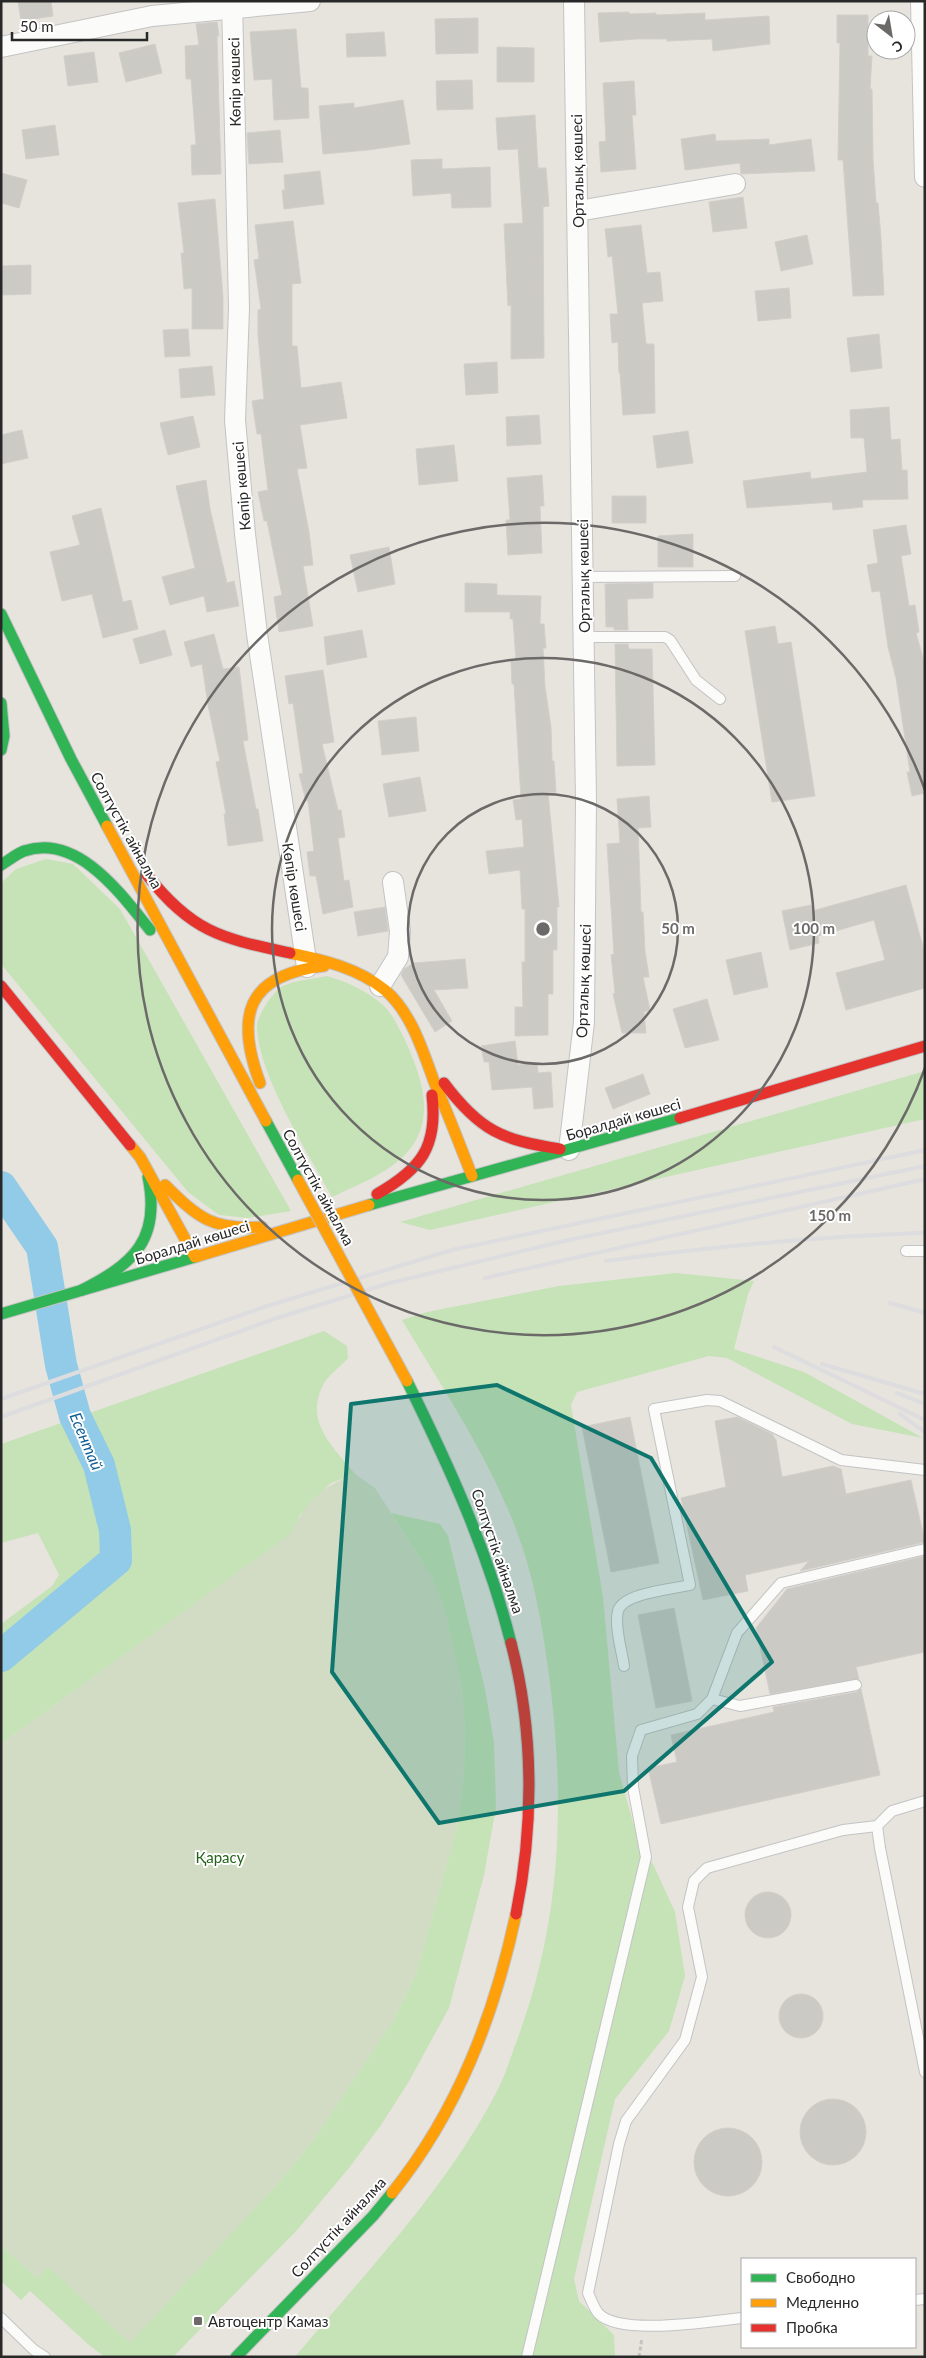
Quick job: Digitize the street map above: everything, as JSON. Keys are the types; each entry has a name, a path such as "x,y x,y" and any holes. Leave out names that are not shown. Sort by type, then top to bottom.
{"main road":[{"name":"Солтүстік айналма","path":"1,614 71,759 286,1159 408,1381 459,1486 482,1540 499,1591 514,1647 524,1701 530,1769 527,1842 518,1902 501,1980 476,2053 436,2130 384,2203 236,2357"},
{"name":"Солтүстік айналма","path":"17,675 71,759"},
{"path":"1,703 4,736 1,750"},
{"path":"103,818 148,876 177,909 199,926 218,935 307,962 343,966 369,978 380,986 403,1013 421,1048 472,1176"},
{"path":"1,865 24,852 42,848 69,852 99,872 117,889 192,981"},
{"path":"286,1159 252,1060 247,1037 247,1021 250,1010 263,990 282,976 307,962"},
{"path":"1,986 140,1157 191,1210 213,1224 226,1228 311,1222 370,1198 394,1185 413,1170 424,1157 432,1141 435,1121 432,1093 421,1048"},
{"name":"Боралдай көшесі","path":"328,1216 569,1150 925,1046"},
{"path":"421,1048 458,1102 481,1126 511,1140 569,1150"},
{"path":"140,1157 195,1257"},
{"path":"1,1314 82,1290 114,1274 133,1259 140,1250 149,1220 150,1197 147,1174 140,1157"},
{"name":"Боралдай көшесі","path":"82,1290 311,1222"}],"street":[{"path":"1,47 152,16 232,4 310,1"},
{"name":"Орталық көшесі","path":"569,1150 584,1022 586,801 574,1"},
{"path":"920,1 925,177"},
{"name":"Көпір көшесі","path":"232,4 239,308 235,420 245,534 258,634 307,962"},
{"path":"578,211 735,184"},
{"path":"380,986 398,957 400,931 393,882"}],"lane":[{"path":"582,576 735,576"},
{"path":"584,637 665,637 670,640 696,680 720,699"},
{"path":"906,1251 925,1251"},
{"path":"624,1666 618,1610 629,1598 690,1586 654,1409 706,1400 720,1401 841,1460 925,1470"},
{"path":"528,2357 646,1857 633,1786 632,1756 642,1730 697,1714 712,1699 737,1633 780,1583 925,1549"},
{"path":"712,1699 740,1706 856,1685"},
{"path":"741,2318 645,2326 622,2324 599,2314 588,2293 619,2144 626,2121 685,2040 702,1977 688,1907 694,1881 707,1868 843,1830 877,1826 892,1811 925,1801"},
{"path":"877,1826 925,2072"},
{"path":"1,2318 31,2353 45,2357"}],"path":[{"path":"639,2357 645,2326"}],"highlighted area":[{"path":"497,1385 651,1458 772,1662 624,1791 439,1823 332,1672 351,1404"}],"green space":[{"path":"46,859 73,864 120,909 291,1211 248,1218 219,1215 188,1192 1,964 1,883 16,869"},
{"path":"327,976 364,991 384,1006 404,1038 419,1075 424,1101 424,1114 416,1140 400,1160 367,1181 332,1197 298,1137 275,1090 260,1046 257,1027 270,998 283,986 293,982"},
{"path":"925,1071 925,1119 430,1230 400,1222"},
{"path":"676,1273 754,1281 748,1294 734,1349 804,1372 923,1438 852,1424 727,1358 709,1356 577,1392 571,1405 603,1597 619,1772 638,1840 653,1864 675,1912 685,1976 669,2031 615,2099 574,2279 579,2301 614,2335 615,2357 295,2357 404,2229 454,2162 477,2127 497,2091 531,1999 550,1913 555,1869 558,1826 558,1781 551,1691 537,1602 528,1566 512,1519 499,1489 453,1403 402,1320 427,1312 559,1286"},
{"path":"324,1331 347,1346 348,1358 322,1387 317,1412 319,1424 331,1444 355,1474 331,1483 300,1515 290,1535 1,1744 1,1624 52,1586 59,1575 38,1533 1,1543 1,1444"},
{"name":"Қарасу","path":"355,1474 375,1488 432,1578 446,1616 461,1685 465,1726 464,1769 458,1823 417,1971 393,2021 315,2138 281,2180 130,2343 48,2267 37,2278 1,2245 1,1744 289,1535 302,1513 323,1490"},
{"path":"391,1513 440,1524 448,1536 485,1689 494,1742 496,1807 484,1875 449,2008 408,2083 381,2125 349,2168 297,2230 173,2357 105,2357 89,2345 30,2291 21,2300 1,2281 1,2245 37,2278 48,2266 130,2342 281,2180 315,2138 393,2021 417,1971 458,1823 464,1769 465,1726 461,1685 446,1616 432,1578"}],"building":[{"path":"18,1 51,1 53,16 21,21"},
{"path":"629,12 629,14 656,13 656,15 705,13 705,20 769,16 770,44 713,51 712,39 667,41 667,39 636,39 600,42 598,13"},
{"path":"837,15 866,15 866,60 872,60 870,89 872,89 873,159 881,238 884,295 853,296 843,160 838,160 840,43 837,43"},
{"path":"478,18 478,53 436,54 435,19"},
{"path":"217,22 219,36 217,36 221,174 192,175 191,145 196,145 191,79 186,79 185,46 199,45 196,24"},
{"path":"296,29 301,88 308,88 309,118 274,120 272,79 254,80 250,32"},
{"path":"384,32 386,56 347,57 346,34"},
{"path":"155,44 162,73 126,82 119,53"},
{"path":"497,47 534,48 534,82 497,82"},
{"path":"94,52 98,82 68,86 64,56"},
{"path":"472,80 473,109 437,110 436,81"},
{"path":"634,81 636,115 632,115 636,169 601,172 599,142 606,141 603,83"},
{"path":"403,100 410,144 323,154 319,106 354,103 354,108"},
{"path":"535,115 538,168 546,168 549,206 543,207 544,358 511,359 511,305 508,306 504,224 523,223 518,149 498,150 496,118"},
{"path":"55,125 59,155 26,159 22,130"},
{"path":"280,130 283,162 249,164 247,133"},
{"path":"715,134 716,141 769,139 769,145 811,139 815,171 741,174 740,163 685,170 681,139"},
{"path":"442,159 442,169 490,167 491,207 452,208 451,193 413,196 411,160"},
{"path":"320,171 324,204 284,209 282,190 285,190 284,175"},
{"path":"1,173 27,180 19,208 1,203"},
{"path":"743,197 747,228 713,232 709,202"},
{"path":"215,199 223,297 223,329 192,329 192,288 184,289 181,253 184,253 178,203"},
{"path":"293,221 301,283 292,284 292,346 297,346 301,388 341,382 347,418 300,425 307,468 297,469 313,565 303,566 313,626 279,632 274,597 282,595 267,521 264,521 258,492 268,490 261,434 257,434 252,401 264,399 258,336 258,310 261,309 254,260 259,259 255,225"},
{"path":"641,225 647,273 660,272 663,301 642,303 646,344 654,344 655,413 623,415 618,342 612,343 610,314 618,314 612,256 608,257 605,229"},
{"path":"807,235 813,264 781,271 775,242"},
{"path":"31,265 31,294 1,295 1,266"},
{"path":"789,288 791,318 758,321 755,291"},
{"path":"188,329 190,356 165,357 163,330"},
{"path":"879,334 882,368 851,372 847,338"},
{"path":"497,362 498,393 466,395 464,364"},
{"path":"212,366 215,395 181,398 179,369"},
{"path":"889,407 891,440 900,439 902,470 907,470 908,499 862,500 863,507 833,510 832,502 747,508 743,481 810,472 811,479 867,472 864,438 851,438 850,410"},
{"path":"539,415 541,444 507,446 506,417"},
{"path":"193,416 200,447 168,455 160,423"},
{"path":"22,430 28,458 1,464 1,435"},
{"path":"688,431 693,463 657,468 653,436"},
{"path":"454,445 458,481 419,485 416,449"},
{"path":"542,475 544,506 540,506 542,553 508,555 506,520 510,520 507,478"},
{"path":"206,480 210,509 227,583 234,581 239,606 207,612 204,596 170,605 162,577 195,568 176,486"},
{"path":"612,496 646,496 646,523 612,523"},
{"path":"101,508 123,602 131,600 138,629 103,638 92,594 62,601 50,552 80,545 72,516"},
{"path":"906,525 911,554 901,556 909,606 915,605 919,632 916,633 925,665 925,793 912,796 907,772 910,772 896,678 888,647 880,591 872,592 867,565 878,563 873,530"},
{"path":"693,534 693,567 658,567 658,536"},
{"path":"389,547 395,584 358,592 350,555"},
{"path":"465,583 497,584 497,595 541,596 540,624 544,624 546,648 543,648 545,687 551,727 552,761 554,761 556,792 548,793 559,907 557,907 557,950 553,950 553,994 548,994 548,1035 515,1036 515,1007 523,1007 522,962 525,962 525,909 522,909 520,870 489,874 486,851 524,847 522,819 516,820 513,800 521,799 514,684 512,684 511,661 516,661 513,619 510,619 510,612 465,612"},
{"path":"653,583 653,598 627,599 628,630 614,630 614,627 606,627 605,584"},
{"path":"775,626 778,644 791,642 815,796 772,802 745,631"},
{"path":"165,630 172,655 140,664 133,639"},
{"path":"362,630 367,657 327,665 324,637"},
{"path":"214,634 223,669 239,667 248,740 243,741 263,841 228,846 224,814 226,814 216,762 220,761 208,705 202,664 191,667 184,642"},
{"path":"615,644 628,644 629,649 652,649 655,765 617,766"},
{"path":"323,670 334,742 322,744 338,810 341,810 345,837 338,838 344,881 349,880 353,907 323,914 316,876 310,876 307,852 314,851 308,801 306,801 299,774 303,773 293,703 289,704 285,676"},
{"path":"416,717 419,751 382,755 378,721"},
{"path":"420,777 426,811 389,817 383,784"},
{"path":"649,796 651,827 638,828 641,912 643,912 645,951 649,977 643,977 650,1010 644,1012 646,1033 622,1033 613,994 615,993 611,955 614,954 607,844 620,843 617,799"},
{"path":"906,885 925,954 925,988 846,1010 836,973 885,960 874,920 818,936 819,943 790,950 782,911 811,905 812,911"},
{"path":"385,907 388,931 358,936 354,912"},
{"path":"761,952 768,987 734,995 726,960"},
{"path":"465,959 468,988 434,990 452,1021 435,1032 401,975 404,969 414,963"},
{"path":"707,999 719,1040 685,1048 673,1009"},
{"path":"515,1041 518,1065 537,1063 538,1073 551,1072 553,1107 534,1109 532,1087 492,1090 489,1062 484,1062 481,1046"},
{"path":"643,1074 650,1094 613,1109 605,1088"},
{"path":"630,1417 659,1563 611,1572 582,1427"},
{"path":"737,1417 772,1434 776,1440 782,1477 833,1466 841,1469 846,1494 911,1480 925,1542 800,1571 809,1561 745,1575 748,1591 703,1600 681,1498 726,1487 715,1421"},
{"path":"925,1556 925,1652 856,1667 859,1679 770,1694 756,1628 787,1589"},
{"path":"674,1608 692,1701 656,1708 638,1615"},
{"path":"861,1689 880,1775 661,1824 648,1768 677,1762 671,1735 774,1712 773,1707 857,1692"},
{"path":"768,1892 781,1896 787,1902 791,1915 787,1928 781,1934 768,1938 755,1934 749,1928 745,1915 749,1902 755,1896"},
{"path":"797,1994 805,1994 817,2000 823,2016 817,2032 805,2038 797,2038 785,2032 779,2020 779,2012 785,2000"},
{"path":"826,2099 840,2099 852,2104 861,2113 866,2125 864,2145 857,2156 840,2165 826,2165 814,2160 805,2151 800,2139 800,2125 805,2113 814,2104"},
{"path":"728,2128 741,2131 752,2138 759,2149 762,2162 759,2175 752,2186 741,2193 728,2196 715,2193 704,2186 697,2175 694,2162 697,2149 704,2138 715,2131"}],"waterway":[{"name":"Есентай","path":"1,1187 42,1247 61,1365 75,1416 99,1465 115,1530 116,1560 1,1656"}],"railway":[{"path":"1,1399 267,1306 452,1250 925,1150"},
{"path":"1,1417 277,1318 390,1283 564,1241 925,1166"},
{"path":"485,1278 925,1179"},
{"path":"606,1261 765,1243 925,1233"},
{"path":"890,1303 925,1313"},
{"path":"774,1347 925,1420"},
{"path":"822,1364 925,1394"},
{"path":"897,1393 925,1404"},
{"path":"900,1414 925,1432"}],"traffic: fast":[{"path":"1,614 71,759 107,826"},
{"path":"1,703 4,736 1,750"},
{"path":"1,865 24,851 44,848 62,851 80,859 112,884 150,930"},
{"path":"369,1205 680,1118"},
{"path":"266,1121 298,1180"},
{"path":"82,1290 116,1270 139,1247 146,1234 150,1218 151,1199 148,1177"},
{"path":"1,1314 195,1257"},
{"path":"407,1381 466,1509 491,1575 511,1643"},
{"path":"236,2357 373,2216 392,2193"}],"traffic: slow":[{"path":"107,826 266,1121"},
{"path":"290,953 352,970 375,982 403,1010 421,1046 472,1176"},
{"path":"260,1083 252,1059 248,1038 249,1019 253,1003 263,989 278,979 298,971 324,966"},
{"path":"130,1145 140,1157 195,1257 369,1205"},
{"path":"298,1180 407,1381"},
{"path":"165,1185 188,1206 208,1220 231,1226 262,1227"},
{"path":"392,2193 436,2129 470,2061 497,1989 516,1914"}],"traffic: jam":[{"path":"147,875 179,910 210,930 245,943 290,953"},
{"path":"1,986 130,1145"},
{"path":"680,1118 925,1046"},
{"path":"444,1083 469,1112 494,1131 522,1142 560,1149"},
{"path":"377,1194 405,1175 423,1155 429,1143 432,1129 432,1095"},
{"path":"511,1643 519,1676 524,1710 529,1778 526,1846 516,1914"}],"place":[{"name":"Автоцентр Камаз","path":"198,2321"}]}
